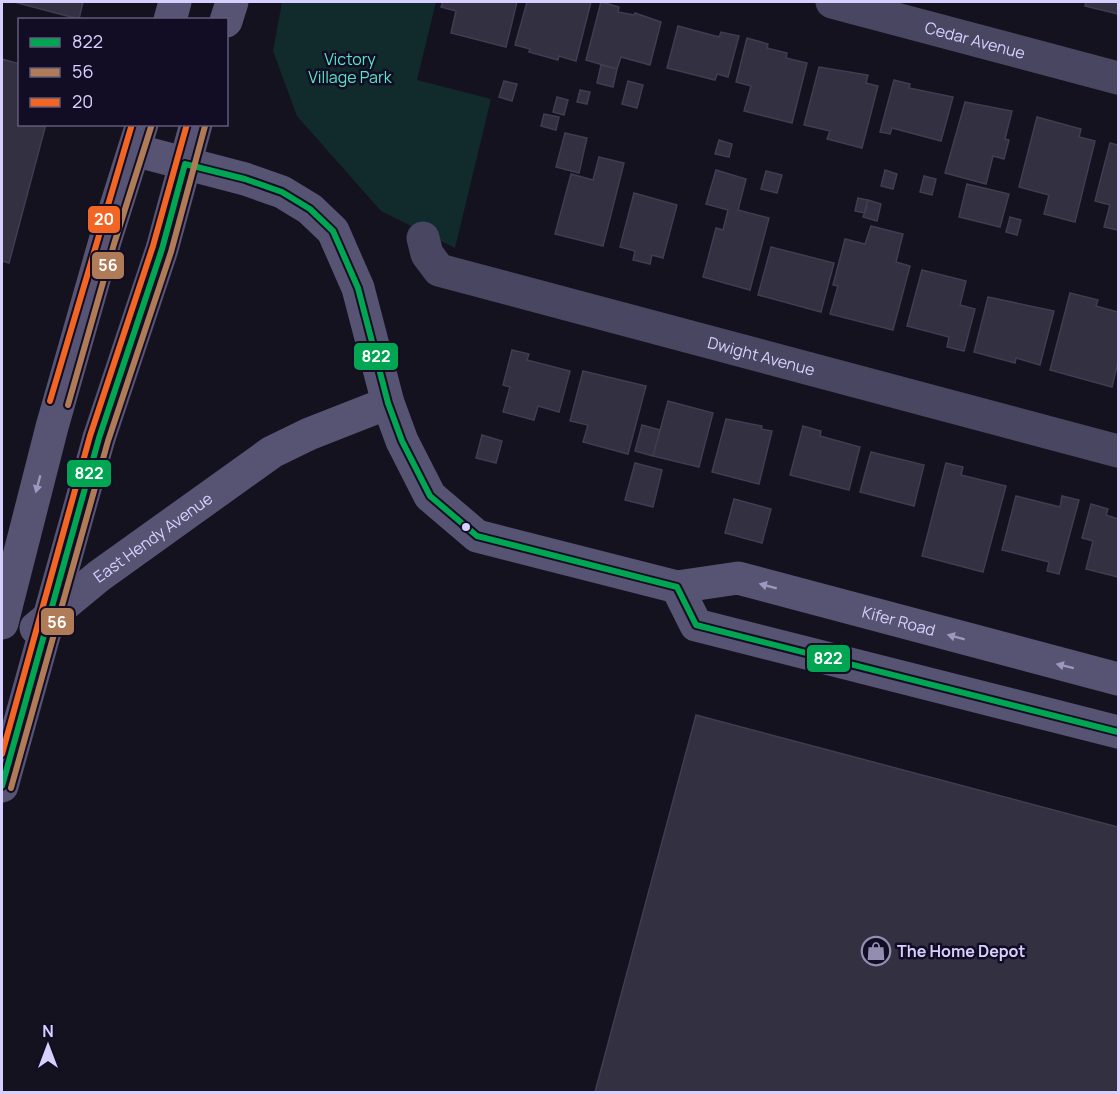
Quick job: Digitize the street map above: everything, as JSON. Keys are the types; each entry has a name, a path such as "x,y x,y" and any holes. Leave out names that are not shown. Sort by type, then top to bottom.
{"main road":[{"path":"171,18 175,2"},
{"path":"227,18 232,2"},
{"path":"2,786 99,438 162,249 195,126"},
{"path":"2,623 52,427 105,241 138,137"},
{"name":"Kifer Road","path":"138,137 185,164 244,179 282,192 310,209 333,231 358,288 388,403 402,441 430,496 477,536 677,587 738,578 1119,679"},
{"name":"East Hendy Avenue","path":"2,744 32,631 99,576 272,452 309,434 388,403"},
{"path":"677,587 696,625 1119,732"}],"street":[{"name":"Cedar Avenue","path":"832,2 1119,78"},
{"name":"Dwight Avenue","path":"423,238 427,254 439,270 1119,451"}],"green space":[{"name":"Victory Village Park","path":"282,2 436,2 417,80 491,99 455,248 381,211 297,116 273,51"}],"building":[{"path":"14,2 83,2 79,18"},
{"path":"443,2 517,2 506,47 451,33 456,11 441,7"},
{"path":"527,2 591,2 576,61 559,56 558,60 529,52 530,49 515,45"},
{"path":"601,2 619,7 618,12 634,15 635,13 661,22 650,65 621,57 617,69 586,60"},
{"path":"1086,2 1118,2 1118,14 1085,6"},
{"path":"678,26 719,37 721,32 739,36 728,77 717,74 715,80 667,68"},
{"path":"747,38 768,44 767,48 787,53 786,58 807,63 792,123 744,111 751,86 736,82"},
{"path":"2,59 18,63 18,126 45,126 9,263 2,261"},
{"path":"601,65 617,69 613,87 597,83"},
{"path":"819,67 868,75 866,83 878,86 862,148 827,139 830,131 804,125"},
{"path":"894,80 910,84 909,88 953,97 941,141 892,128 890,134 880,132"},
{"path":"504,81 517,84 512,101 499,97"},
{"path":"628,81 643,85 637,108 622,104"},
{"path":"580,90 590,92 587,104 577,102"},
{"path":"557,97 568,100 564,115 553,112"},
{"path":"965,102 1012,111 1005,139 1009,140 1004,159 993,156 986,184 945,173"},
{"path":"544,114 559,117 556,130 541,126"},
{"path":"1037,117 1081,129 1079,137 1095,141 1075,222 1044,214 1049,195 1019,187"},
{"path":"565,133 587,138 579,173 556,167"},
{"path":"719,140 732,144 729,157 715,154"},
{"path":"1110,143 1118,145 1118,230 1104,227 1110,205 1095,201"},
{"path":"599,157 624,163 603,246 555,234 571,174 593,180"},
{"path":"716,170 746,179 738,210 769,218 750,290 703,277 716,228 723,230 728,210 706,204"},
{"path":"885,170 897,174 893,189 881,186"},
{"path":"766,171 782,175 777,193 761,189"},
{"path":"924,176 936,179 932,195 920,192"},
{"path":"967,184 1009,194 1000,227 959,217"},
{"path":"634,193 677,205 663,258 652,255 650,264 633,260 635,251 620,247"},
{"path":"858,198 868,200 865,213 855,211"},
{"path":"868,200 881,204 877,221 863,217"},
{"path":"1010,217 1021,220 1017,235 1006,232"},
{"path":"871,226 903,234 896,262 910,266 893,330 830,314 838,286 833,285 845,239 865,244"},
{"path":"771,247 834,263 821,312 758,295"},
{"path":"922,270 966,281 960,305 975,309 964,351 947,347 949,337 907,326"},
{"path":"1070,293 1098,300 1096,306 1118,312 1118,362 1112,387 1050,370"},
{"path":"988,297 1054,311 1040,365 1016,358 1015,363 974,352"},
{"path":"512,350 529,354 527,360 570,371 559,412 538,406 534,420 503,412 510,387 503,385"},
{"path":"583,371 646,386 628,454 583,442 588,425 570,421"},
{"path":"668,401 713,413 699,467 653,456"},
{"path":"726,419 762,426 761,429 772,431 759,484 712,472"},
{"path":"642,425 660,430 653,456 635,451"},
{"path":"803,426 821,431 820,436 860,447 849,490 790,475"},
{"path":"482,435 502,441 496,463 476,458"},
{"path":"871,452 924,465 914,506 860,492"},
{"path":"635,463 662,470 653,507 625,500"},
{"path":"946,463 963,467 961,475 1006,486 983,572 922,556"},
{"path":"1016,496 1060,507 1062,496 1079,500 1059,574 1047,571 1049,562 1002,550"},
{"path":"734,499 771,509 762,543 725,533"},
{"path":"1091,504 1108,509 1106,515 1118,519 1118,577 1086,569 1093,541 1082,538"},
{"name":"The Home Depot","path":"696,715 1118,827 1118,1092 595,1092"}],"transit line":[{"name":"20","path":"50,401 131,126"},
{"name":"20","path":"2,754 90,436 153,246 186,126"},
{"name":"56","path":"11,788 108,441 171,252 205,126"},
{"name":"56","path":"68,405 114,244 151,127"},
{"name":"822","path":"185,164 245,179 282,192 310,209 333,231 358,288 388,403 402,441 430,496 477,536 677,587 696,625 1118,732"},
{"name":"822","path":"2,786 99,438 162,249 185,164"}],"place":[{"name":"The Home Depot","path":"876,951"}]}
